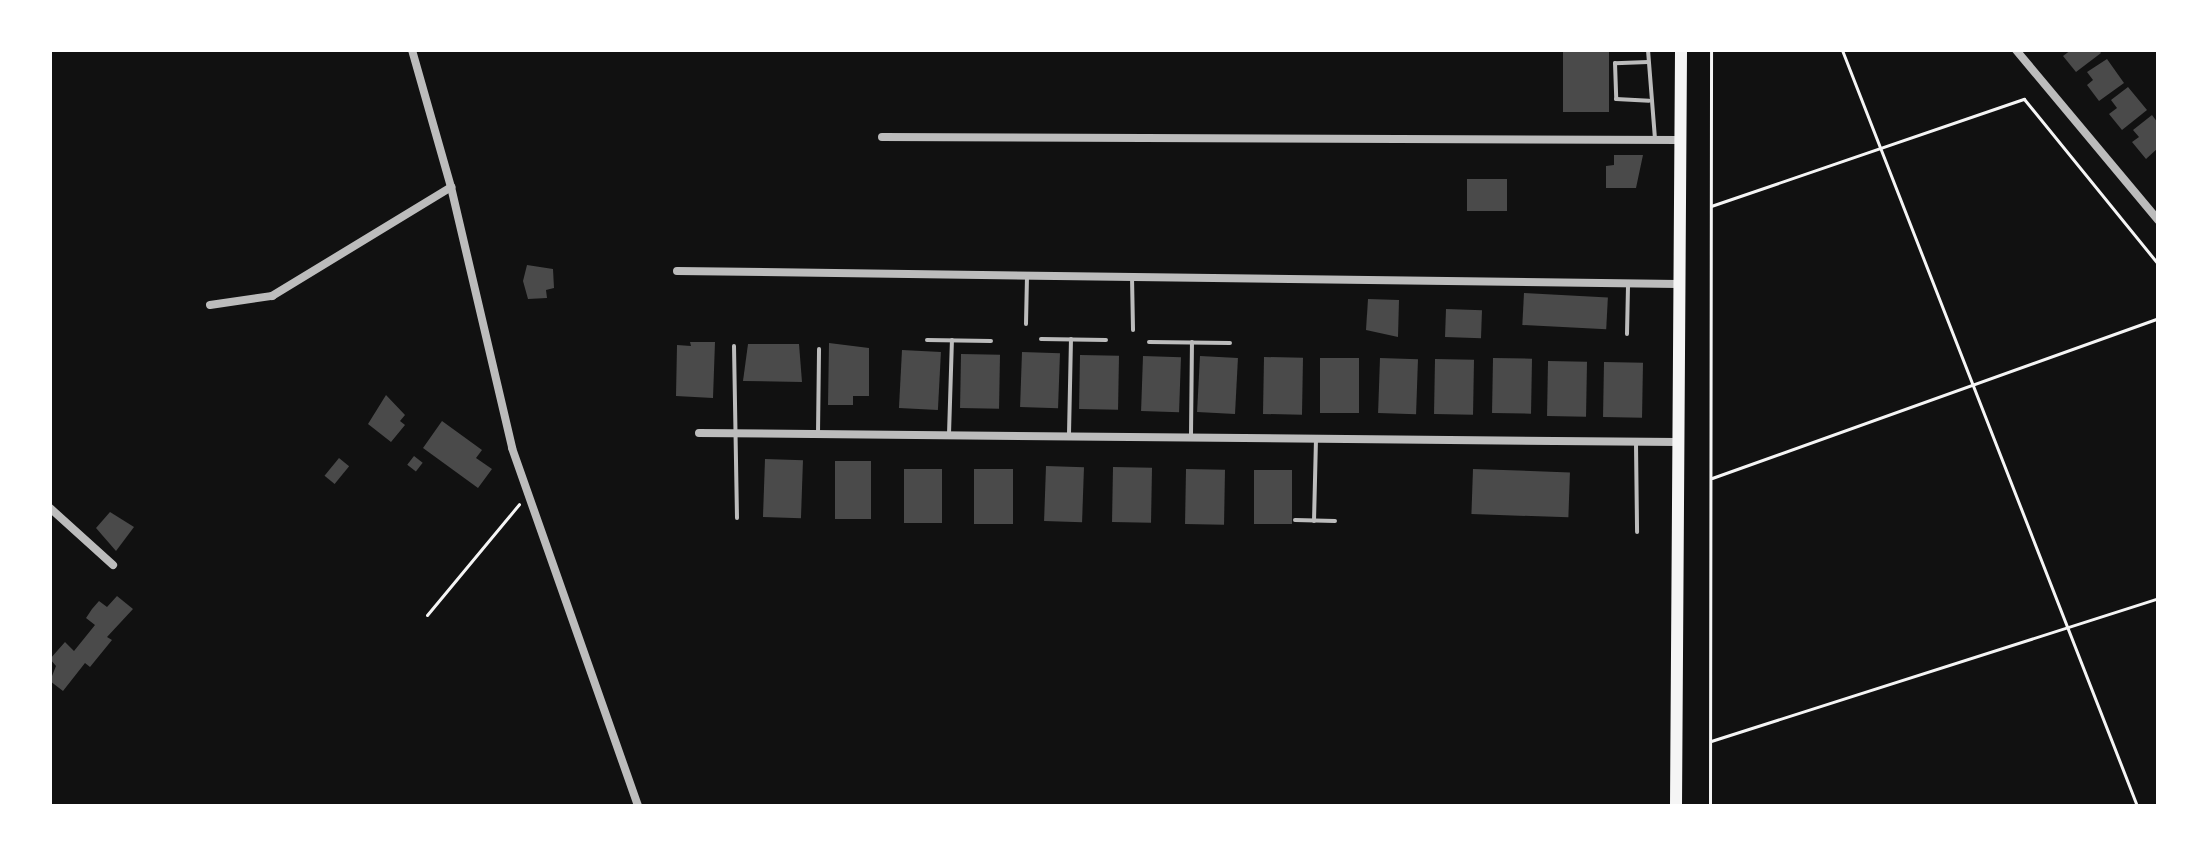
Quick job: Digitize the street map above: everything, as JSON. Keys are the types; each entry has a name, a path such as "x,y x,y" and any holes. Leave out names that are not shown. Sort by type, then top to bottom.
{"main road":[{"path":"1676,806 1681,50"}],"street":[{"path":"412,50 451,187 512,448 638,806"},
{"path":"2016,50 2158,220"},
{"path":"882,137 1680,140"},
{"path":"210,305 272,296 451,187"},
{"path":"677,271 1678,284"},
{"path":"699,433 1316,436 1678,442"},
{"path":"50,508 113,565"}],"lane":[{"path":"1648,50 1649,101 1655,140"},
{"path":"1648,62 1615,63 1616,99 1649,101"},
{"path":"1026,324 1027,275"},
{"path":"1132,277 1133,330"},
{"path":"1627,334 1628,283"},
{"path":"1041,339 1106,340"},
{"path":"1069,434 1071,339"},
{"path":"927,340 991,341"},
{"path":"949,434 952,340"},
{"path":"1149,342 1230,343"},
{"path":"1191,435 1192,342"},
{"path":"734,346 737,518"},
{"path":"818,434 819,349"},
{"path":"1314,521 1316,436"},
{"path":"1636,441 1637,532"},
{"path":"1295,520 1335,521"}],"path":[{"path":"1710,806 1711,50"},
{"path":"1842,50 2137,806"},
{"path":"1711,206 2024,99 2158,264"},
{"path":"1712,478 2158,318"},
{"path":"427,615 529,493"},
{"path":"1711,741 2158,598"}],"building":[{"path":"1563,50 1609,50 1609,112 1563,112"},
{"path":"2071,50 2099,50 2101,53 2076,72 2063,56"},
{"path":"2107,59 2124,83 2099,101 2087,85 2093,80 2087,72"},
{"path":"2128,87 2147,110 2122,130 2109,114 2117,108 2111,100"},
{"path":"2152,115 2158,123 2158,148 2146,159 2132,142 2139,137 2133,130"},
{"path":"1614,155 1643,155 1636,188 1606,188 1606,166 1614,165"},
{"path":"1467,179 1507,179 1507,211 1467,211"},
{"path":"527,265 553,269 554,288 546,290 547,298 528,299 523,281"},
{"path":"1524,293 1608,297 1606,329 1522,325"},
{"path":"1368,299 1399,300 1398,337 1366,330"},
{"path":"1446,309 1482,310 1481,338 1445,337"},
{"path":"690,342 715,342 713,398 676,396 677,345 691,346"},
{"path":"829,343 869,348 869,396 853,396 853,405 828,405"},
{"path":"748,344 799,344 802,382 743,381"},
{"path":"902,350 941,352 938,410 899,408"},
{"path":"1022,352 1060,353 1058,408 1020,407"},
{"path":"961,354 1000,355 999,409 960,408"},
{"path":"1080,355 1119,356 1118,410 1079,409"},
{"path":"1143,356 1181,357 1179,412 1141,411"},
{"path":"1200,356 1238,358 1235,414 1197,412"},
{"path":"1264,357 1303,358 1302,415 1263,414"},
{"path":"1320,358 1359,358 1359,413 1320,413"},
{"path":"1380,358 1418,359 1416,414 1378,413"},
{"path":"1493,358 1532,359 1531,414 1492,413"},
{"path":"1435,359 1474,360 1473,415 1434,414"},
{"path":"1548,361 1587,362 1586,417 1547,416"},
{"path":"1604,362 1643,363 1642,418 1603,417"},
{"path":"386,395 405,415 400,421 405,425 391,442 368,424"},
{"path":"442,421 482,450 476,458 492,469 478,488 423,448"},
{"path":"414,456 423,463 416,471 407,465"},
{"path":"339,458 349,466 335,484 325,476"},
{"path":"765,459 803,460 801,518 763,517"},
{"path":"835,461 871,461 871,519 835,519"},
{"path":"1046,466 1084,467 1082,522 1044,521"},
{"path":"1113,467 1152,468 1151,523 1112,522"},
{"path":"904,469 942,469 942,523 904,523"},
{"path":"974,469 1013,469 1013,524 974,524"},
{"path":"1186,469 1225,470 1224,525 1185,524"},
{"path":"1473,469 1570,472 1568,517 1471,514"},
{"path":"1254,470 1292,470 1292,524 1254,524"},
{"path":"110,512 134,527 116,551 96,528"},
{"path":"117,596 133,609 107,637 112,640 90,667 85,663 63,691 50,681 56,666 50,659 65,642 74,651 95,625 86,618 92,609 99,601 107,607"}]}
